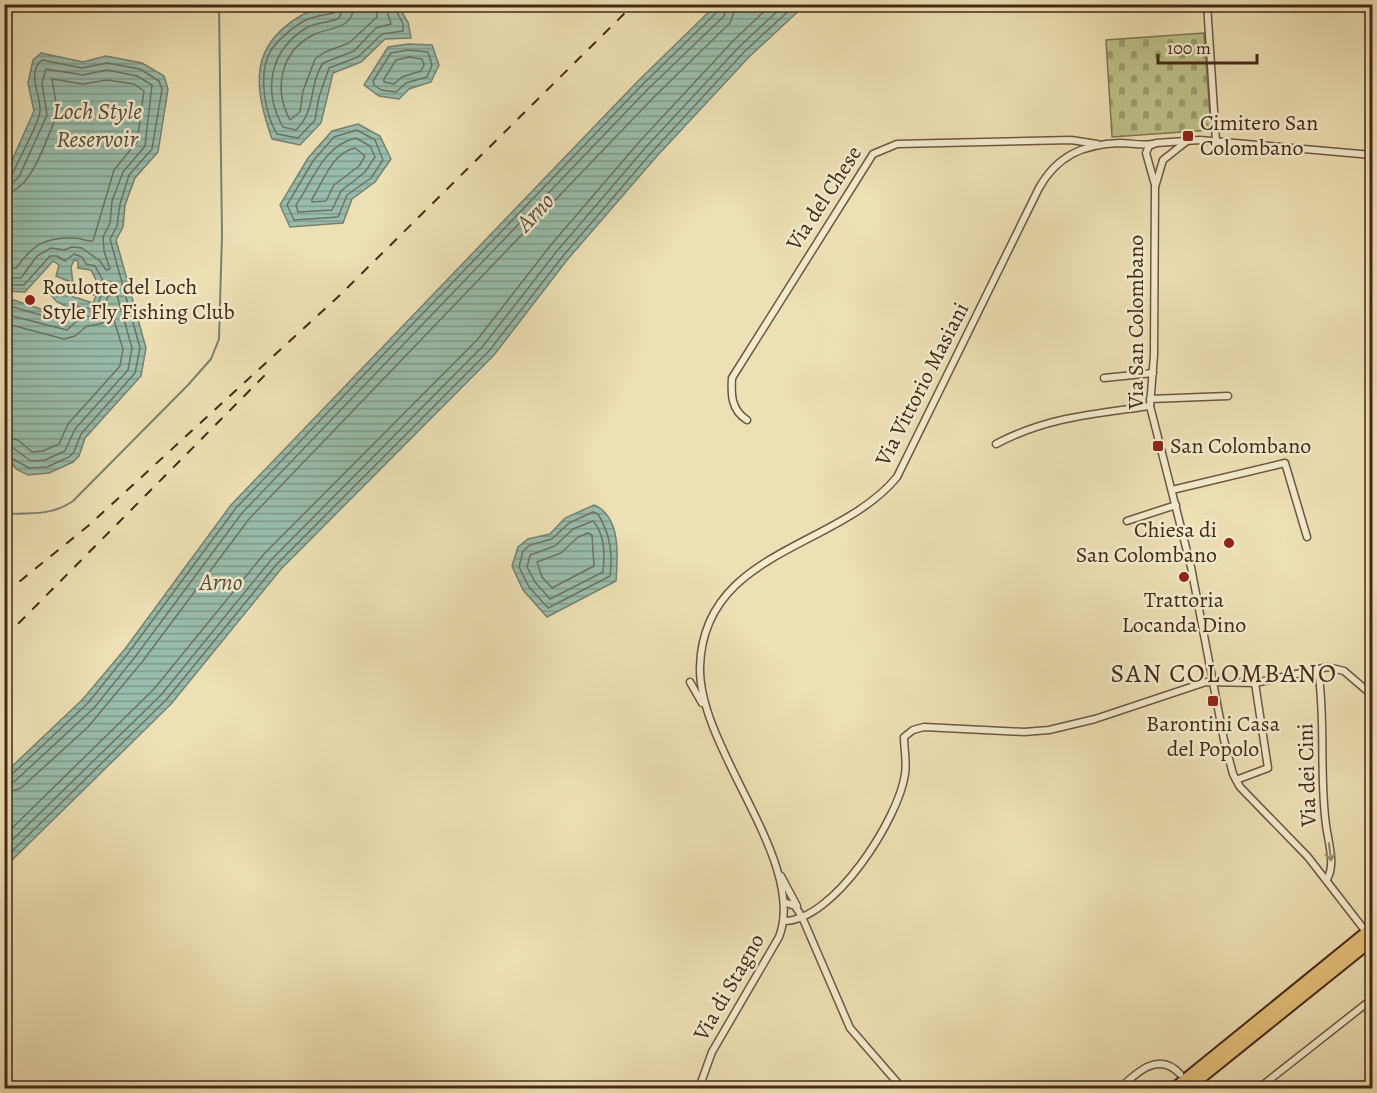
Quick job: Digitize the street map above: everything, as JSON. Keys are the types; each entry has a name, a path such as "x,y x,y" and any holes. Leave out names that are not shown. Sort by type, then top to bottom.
{"highway":[{"path":"1175,1089 1368,928"},
{"path":"1188,1089 1372,940"}],"street":[{"path":"1207,4 1216,141"},
{"path":"1076,140 1077,151"},
{"name":"Via del Chese","path":"747,420 739,413 731,398 732,378 873,154 897,144 1076,140 1101,145 1152,144"},
{"path":"1139,146 1147,158 1155,164 1164,160 1187,141"},
{"path":"1147,158 1147,150 1152,144 1187,141 1216,141 1372,155"},
{"path":"1056,142 1069,154"},
{"path":"1161,144 1166,149 1164,160"},
{"name":"Via del Chese","path":"1069,154 1101,145"},
{"name":"Via Vittorio Masiani","path":"784,902 775,864 704,707 701,687 701,650 710,621 717,607 747,574 867,504 897,477 1039,188 1050,171 1069,154"},
{"name":"Via San Colombano","path":"1147,158 1155,187 1154,355 1150,403 1176,505 1214,681 1224,740 1236,780"},
{"name":"Via San Colombano","path":"1155,187 1164,160"},
{"path":"1104,378 1153,374"},
{"path":"996,444 1020,432 1056,419 1150,403 1228,396"},
{"path":"1172,490 1285,463 1307,537"},
{"path":"1127,521 1176,505"},
{"path":"784,921 802,917 828,901 856,870 878,837 901,790 905,774 904,737 913,730 924,727 1024,732 1049,730 1095,719 1200,683 1214,681 1238,684 1255,683 1328,667 1344,671 1372,695"},
{"name":"Via dei Cini","path":"1318,669 1323,701 1323,802 1331,868 1327,879"},
{"path":"690,682 704,707"},
{"path":"1255,683 1268,768 1236,780 1327,879 1368,928"},
{"path":"775,864 802,917 850,1028 902,1089"},
{"path":"784,902 793,904 798,910"},
{"name":"Via di Stagno","path":"699,1089 712,1052 765,962 784,921 784,902"},
{"path":"1259,1089 1372,999"},
{"path":"1120,1089 1142,1069 1157,1063 1171,1066 1180,1074"}],"green space":[{"path":"1204,33 1211,130 1112,137 1106,40"}],"water":[{"name":"Arno","path":"717,4 805,5 749,57 657,156 567,260 494,355 281,569 171,704 5,867 5,773 83,699 125,649 231,505 638,81"},
{"path":"342,5 398,6 408,22 411,38 385,39 361,62 333,73 321,123 300,145 272,139 259,85 264,54 272,40 284,27 302,15"},
{"path":"408,44 432,45 439,65 431,82 409,89 399,99 379,96 364,85 388,47"},
{"name":"Loch Style Reservoir","path":"41,53 83,62 106,56 142,63 164,76 168,89 158,152 135,178 125,205 123,227 116,240 146,348 141,376 85,438 79,456 73,462 49,473 28,475 16,469 5,453 5,301 14,300 64,317 68,307 57,302 49,293 53,282 59,291 65,292 67,284 73,286 71,296 93,303 96,296 87,292 87,288 90,283 99,286 91,270 78,268 78,261 74,260 71,267 73,283 56,276 59,265 53,261 25,292 5,291 5,176 34,111 28,83 33,60"},
{"path":"358,124 380,136 391,159 375,182 352,199 343,223 290,227 280,205 308,158 332,131"},
{"path":"594,505 603,510 609,518 616,538 616,581 547,617 523,590 512,566 518,547 528,539 550,534 565,518"}],"waterway":[{"path":"4,514 49,511 73,501 211,359 219,339 222,235 219,4"}],"railway":[{"path":"4,594 88,526 340,295 634,4"},
{"path":"4,638 266,374"}],"place":[{"name":"Cimitero San Colombano","path":"1188,136"},
{"name":"Roulotte del Loch Style Fly Fishing Club","path":"30,300"},
{"name":"San Colombano","path":"1158,446"},
{"name":"Chiesa di San Colombano","path":"1229,543"},
{"name":"Trattoria Locanda Dino","path":"1184,577"},
{"name":"Barontini Casa del Popolo","path":"1213,701"}],"district":[{"name":"SAN COLOMBANO","path":"1224,673"}]}
